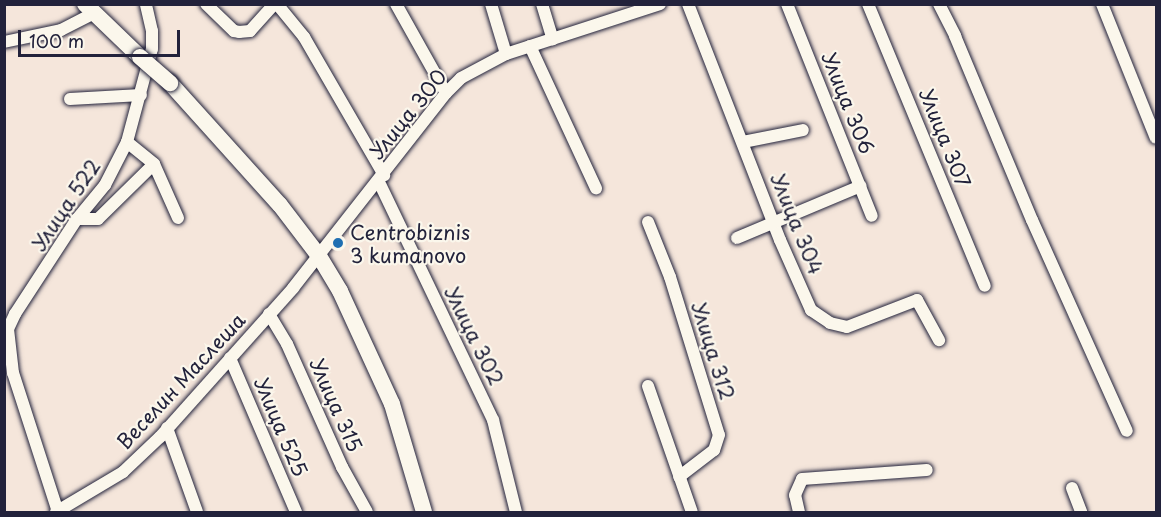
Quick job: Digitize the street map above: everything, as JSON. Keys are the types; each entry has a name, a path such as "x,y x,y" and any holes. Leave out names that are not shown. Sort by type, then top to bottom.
{"main road":[{"path":"90,9 170,83 243,162 319,256 360,330 392,404 424,513"}],"street":[{"name":"Улица 522","path":"9,374 8,329 15,314 78,219 105,185 128,142 152,49 152,32 146,4"},
{"path":"206,4 234,31 239,32 250,31 276,4"},
{"name":"Улица 302","path":"276,4 303,37 382,178 493,420 516,513"},
{"path":"396,4 446,93"},
{"path":"491,4 506,54"},
{"path":"542,4 553,39"},
{"name":"Улица 304","path":"688,4 774,222 812,310 830,323 847,327 917,300 939,340"},
{"name":"Улица 306","path":"787,4 872,216"},
{"name":"Улица 307","path":"868,4 985,286"},
{"path":"939,4 955,36 1032,220 1127,431"},
{"path":"1102,4 1156,138"},
{"name":"Улица 300","path":"319,256 446,93 461,78 506,54 654,5"},
{"path":"4,42 61,30 90,9"},
{"path":"530,46 596,189"},
{"path":"70,99 141,95"},
{"path":"743,142 803,130"},
{"path":"128,142 154,164 178,218"},
{"path":"78,219 98,219 154,164"},
{"path":"737,238 861,186"},
{"name":"Улица 312","path":"648,222 674,288 718,435 714,450 678,477"},
{"name":"Веселин Маслеша","path":"57,512 123,472 167,428 319,256"},
{"name":"Улица 315","path":"269,314 287,344 342,467 368,513"},
{"name":"Улица 525","path":"230,358 296,513"},
{"path":"9,374 57,512"},
{"path":"648,386 692,513"},
{"path":"167,428 197,513"},
{"path":"799,513 795,495 802,479 927,470"},
{"path":"1072,488 1081,513"}],"place":[{"name":"Centrobiznis 3 kumanovo","path":"338,243"}]}
